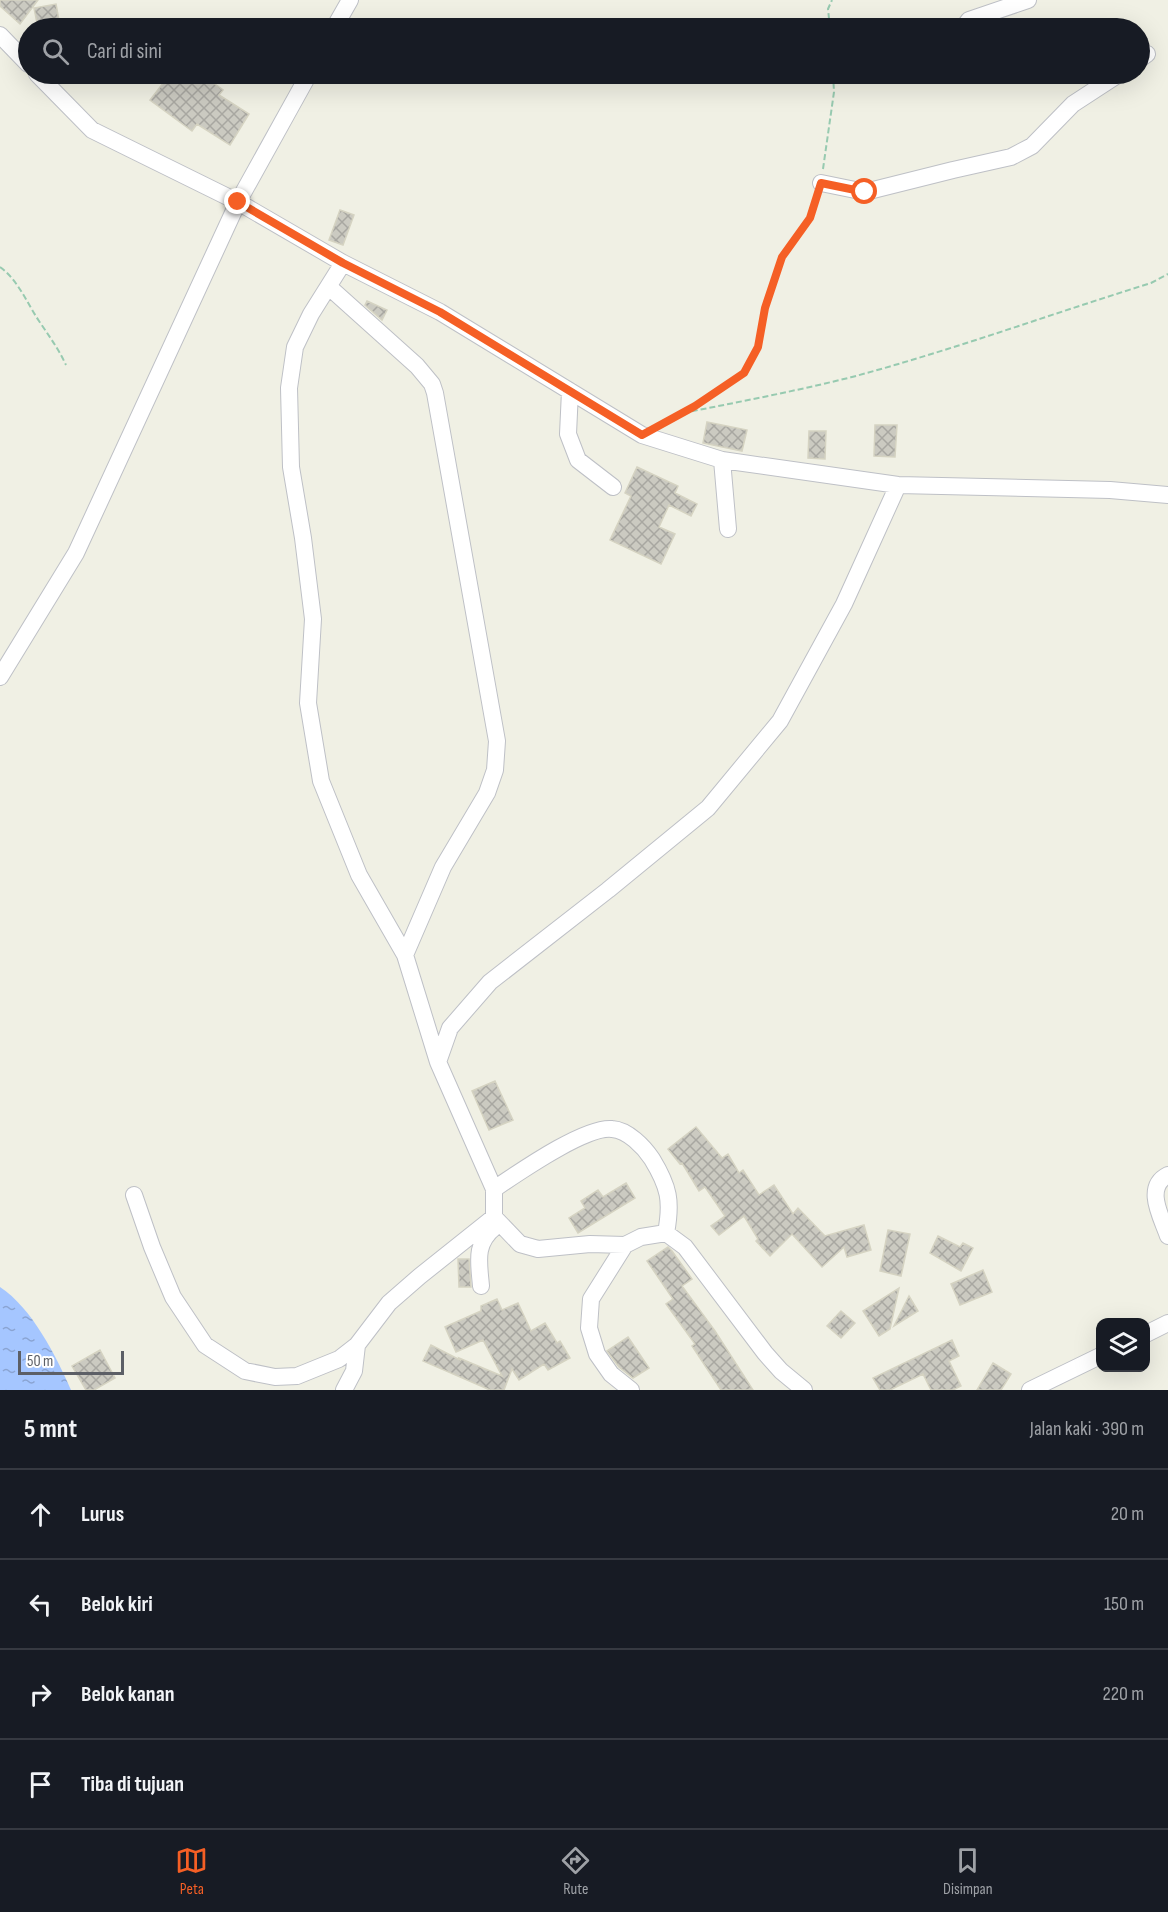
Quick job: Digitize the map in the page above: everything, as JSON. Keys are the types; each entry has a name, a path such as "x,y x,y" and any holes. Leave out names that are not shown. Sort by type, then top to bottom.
{"street":[{"path":"340,18 350,0"},
{"path":"975,18 1028,0"},
{"path":"0,35 18,54"},
{"path":"47,84 92,130 238,202 343,263 440,312 642,435 722,460 898,485 1110,490 1168,495"},
{"path":"0,677 76,553 238,202 303,84"},
{"path":"821,183 865,192 1011,157 1032,146 1073,104 1104,84"},
{"path":"343,263 311,314 295,346 289,388 291,467 313,619 308,703 321,781 333,814 359,875 405,955 438,1062 494,1189 497,1220 520,1244 538,1249 590,1244 624,1245 641,1238 666,1233 685,1247 765,1353 781,1371 804,1390"},
{"path":"328,287 417,366 432,384 497,741 495,770 487,793 443,867 405,955"},
{"path":"570,391 568,434 578,460 613,487"},
{"path":"722,460 728,529"},
{"path":"438,1062 450,1028 490,982 708,808 780,721 844,604 898,485"},
{"path":"494,1189 583,1136 599,1130 614,1129 629,1135 646,1151 658,1169 667,1189 670,1209 666,1233"},
{"path":"1168,1175 1160,1179 1155,1191 1168,1236"},
{"path":"134,1195 173,1298 205,1345 245,1371 275,1377 297,1376 339,1359 357,1345 389,1304 420,1276 497,1220"},
{"path":"481,1286 478,1252 497,1220"},
{"path":"624,1245 591,1299 589,1328 597,1354 611,1374 631,1390"},
{"path":"1150,1332 1168,1323"},
{"path":"344,1390 354,1371 357,1345"},
{"path":"1030,1390 1096,1358"}],"path":[{"path":"829,18 828,9 832,0"},
{"path":"642,435 683,413 744,373 758,347 765,308 782,257 810,218 821,183 834,84"},
{"path":"0,267 22,293 56,344 66,365"},
{"path":"683,413 758,399 852,377 1151,283 1168,274"}],"water":[{"path":"0,1287 12,1296 33,1320 71,1390 0,1390"}],"building":[{"path":"0,0 38,0 24,18 18,18 18,22 0,6"},
{"path":"56,4 59,18 36,18 34,8"},
{"path":"162,84 215,84 223,90 219,95 249,114 230,145 197,124 192,131 150,100"},
{"path":"340,210 354,215 343,245 329,240"},
{"path":"367,301 387,310 382,320 365,305"},
{"path":"707,422 747,430 742,451 703,443"},
{"path":"875,425 897,425 895,457 874,456"},
{"path":"809,431 826,431 825,459 808,458"},
{"path":"637,467 678,486 675,493 697,504 691,516 669,505 659,527 675,534 661,564 610,540 631,496 625,493"},
{"path":"495,1081 513,1120 489,1130 472,1091"},
{"path":"696,1127 722,1158 728,1154 739,1173 743,1170 759,1195 774,1185 793,1214 798,1208 825,1236 864,1225 871,1250 847,1257 844,1247 822,1267 792,1234 770,1256 756,1241 758,1239 744,1216 719,1235 711,1226 725,1216 705,1187 699,1191 682,1163 680,1164 668,1149"},
{"path":"626,1183 635,1198 578,1233 569,1218 585,1208 581,1201 598,1190 603,1197"},
{"path":"888,1230 910,1234 901,1276 880,1271"},
{"path":"938,1236 960,1247 963,1243 973,1248 961,1271 930,1253"},
{"path":"668,1247 692,1279 682,1286 715,1331 753,1390 721,1390 692,1346 695,1344 666,1304 673,1299 647,1261"},
{"path":"458,1259 469,1259 471,1287 459,1287"},
{"path":"983,1270 992,1292 960,1305 951,1284"},
{"path":"899,1288 890,1329 879,1336 863,1311"},
{"path":"909,1296 918,1311 894,1326"},
{"path":"497,1299 502,1310 518,1303 531,1331 545,1323 557,1343 560,1341 570,1358 548,1370 544,1364 519,1380 512,1369 504,1390 490,1390 423,1361 431,1345 460,1360 459,1358 502,1376 483,1340 456,1352 445,1327 481,1311 481,1306"},
{"path":"841,1311 855,1323 841,1338 827,1326"},
{"path":"628,1337 649,1368 633,1378 619,1367 607,1351"},
{"path":"952,1340 959,1356 949,1361 961,1386 953,1390 931,1390 923,1374 890,1390 880,1390 873,1378"},
{"path":"100,1350 115,1378 94,1390 86,1390 72,1366"},
{"path":"993,1363 1011,1374 1001,1390 977,1390"}],"route":[{"path":"238,202 343,263 440,312 642,435 695,406 744,373 758,347 765,308 782,257 810,218 821,183 865,192"}]}
